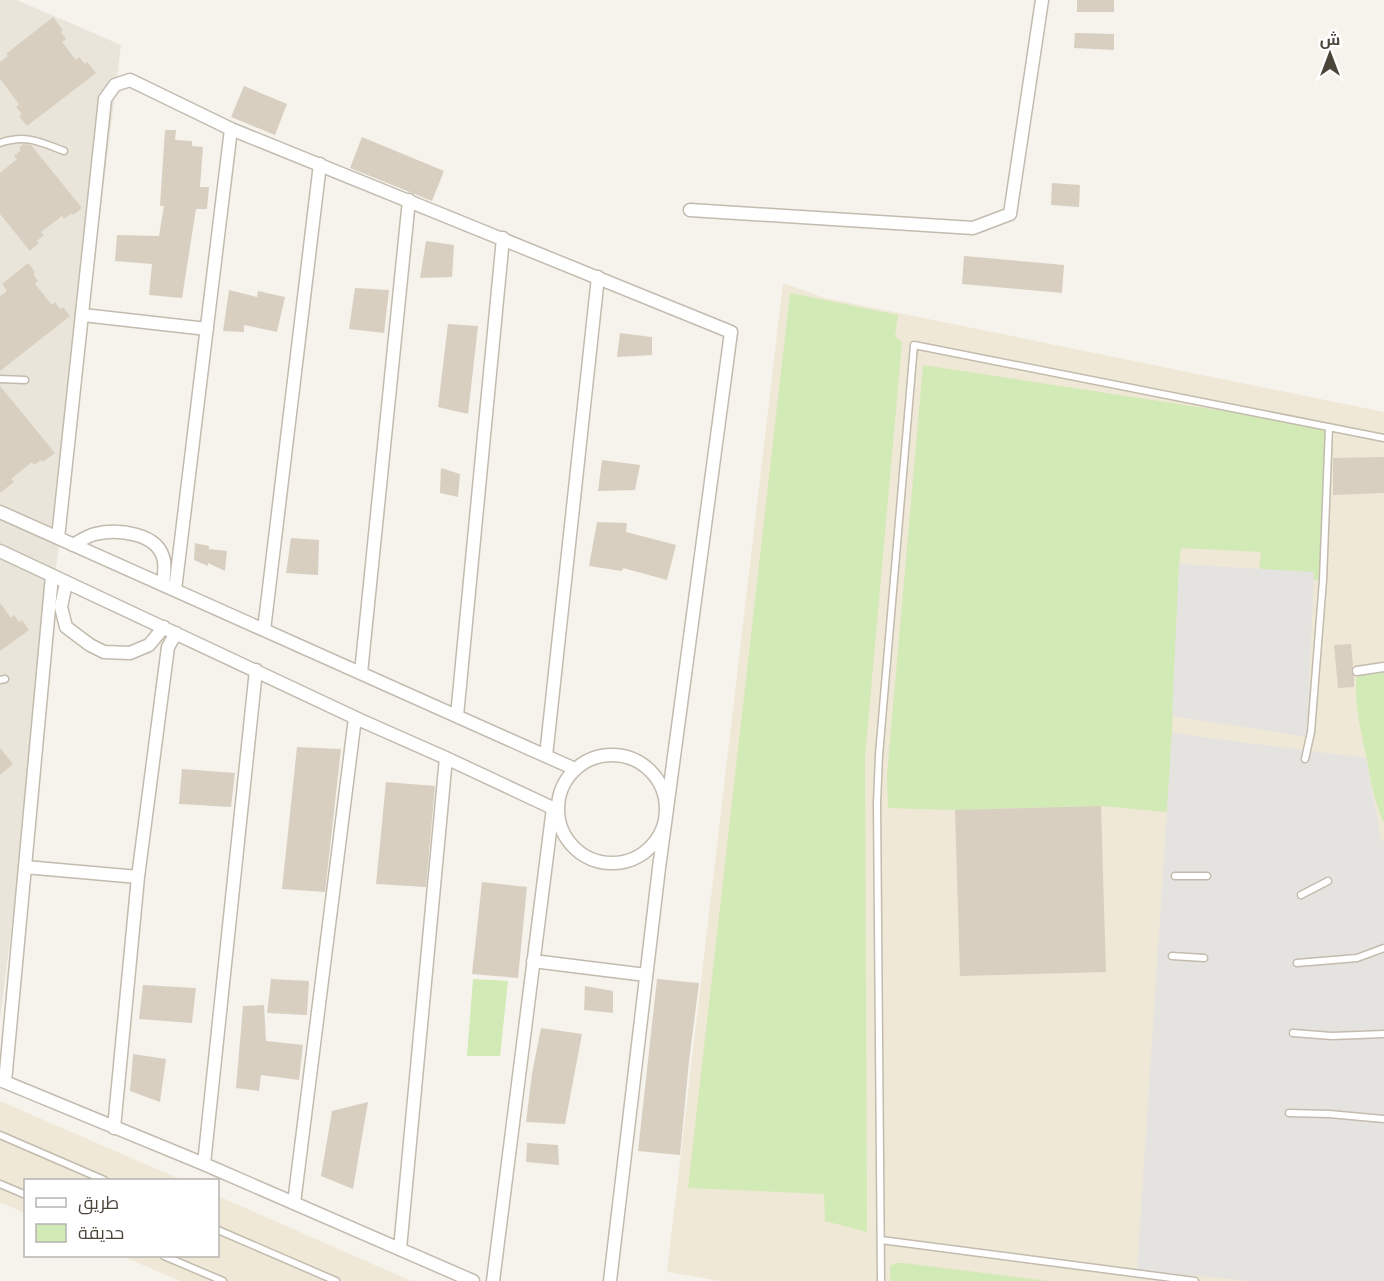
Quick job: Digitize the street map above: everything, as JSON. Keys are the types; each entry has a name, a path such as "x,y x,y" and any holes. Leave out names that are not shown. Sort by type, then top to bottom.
{"street":[{"path":"690,210 973,228 1010,214 1042,0"},
{"path":"0,551 555,809 560,827 569,843 581,855 597,862 614,864 632,860 647,852 658,839 665,822 731,332 231,129 130,80 115,86 105,99 58,538"},
{"path":"169,587 207,329 231,129"},
{"path":"264,630 320,164"},
{"path":"361,673 409,200"},
{"path":"457,716 503,238"},
{"path":"546,756 598,277"},
{"path":"83,315 207,329"},
{"path":"0,512 575,769"},
{"path":"74,545 93,534 120,532 141,536 153,543 164,558 169,587"},
{"path":"52,576 25,867 2,1081 204,1164 473,1281"},
{"path":"66,583 61,607 66,627 90,645 104,652 130,653 149,645 164,627"},
{"path":"114,1128 138,877 168,646 176,633"},
{"path":"1357,671 1384,667"},
{"path":"204,1164 256,670"},
{"path":"294,1203 356,718"},
{"path":"493,1281 533,962 555,809 565,781 575,769 589,760 606,755 624,756 640,762 663,788 667,805 610,1281"},
{"path":"400,1249 446,758"},
{"path":"25,867 138,877"},
{"path":"533,962 646,975"}],"lane":[{"path":"0,143 13,138 30,139 63,151"},
{"path":"881,1281 878,791 914,345 1384,438"},
{"path":"0,379 24,380"},
{"path":"1305,759 1311,732 1323,580 1329,427"},
{"path":"1175,876 1207,876"},
{"path":"1301,895 1328,881"},
{"path":"1297,963 1357,958 1384,948"},
{"path":"1172,956 1204,958"},
{"path":"1293,1033 1332,1036 1384,1034"},
{"path":"1288,1113 1384,1119"},
{"path":"0,1135 102,1179"},
{"path":"0,1184 24,1194"},
{"path":"219,1230 336,1281"},
{"path":"881,1240 1195,1281"},
{"path":"166,1257 222,1281"}],"shaded area":[{"path":"0,0 17,0 121,45 0,1020"},
{"path":"783,283 825,298 1384,412 1384,1281 721,1281 667,1272"},
{"path":"1179,564 1314,572 1307,737 1172,716"},
{"path":"1172,733 1366,758 1381,839 1384,844 1384,1281 1252,1281 1137,1270"},
{"path":"0,1101 180,1179 24,1179 24,1213 0,1202"},
{"path":"219,1196 411,1281 180,1281 124,1257 219,1257"}],"green space":[{"path":"790,293 898,315 895,336 902,342 865,757 867,1232 825,1221 824,1194 688,1188"},
{"path":"923,365 1329,427 1323,580 1258,577 1261,552 1181,548 1167,812 1101,806 955,810 888,808 887,775"},
{"path":"1384,667 1384,823 1371,781 1359,723 1356,692 1357,671"},
{"path":"473,979 508,981 500,1056 467,1056"},
{"path":"895,1263 1049,1281 890,1281 890,1266"}],"building":[{"path":"1077,0 1114,0 1114,12 1077,12"},
{"path":"53,17 63,30 61,32 66,39 62,42 76,60 79,57 85,64 87,62 96,73 27,126 19,116 22,114 16,107 19,104 0,79 0,62 8,56 6,54"},
{"path":"1075,33 1114,34 1114,50 1074,48"},
{"path":"244,86 287,104 275,135 231,117"},
{"path":"165,130 176,130 175,140 192,141 192,146 203,147 200,187 209,187 207,209 196,209 182,298 149,295 152,264 115,261 117,235 159,236 164,206 160,206"},
{"path":"362,137 444,171 432,201 350,168"},
{"path":"23,144 31,145 82,208 64,219 62,216 41,232 44,235 30,251 0,214 0,173 17,159 14,156 21,150 19,148"},
{"path":"1052,183 1080,185 1079,207 1051,205"},
{"path":"426,241 454,245 452,277 420,278"},
{"path":"964,256 1064,265 1062,293 962,284"},
{"path":"28,263 38,281 35,284 52,305 55,302 60,309 63,307 70,316 0,371 0,296 7,291 2,284"},
{"path":"355,288 389,290 384,333 349,329"},
{"path":"229,290 257,297 258,291 285,297 277,332 244,325 244,332 223,331"},
{"path":"448,324 478,326 468,414 438,407"},
{"path":"620,333 652,337 652,355 617,357"},
{"path":"0,386 55,453 43,462 41,460 34,465 32,462 11,479 14,482 0,493"},
{"path":"1384,457 1384,493 1333,495 1333,458"},
{"path":"602,460 640,465 635,490 598,491"},
{"path":"441,468 460,474 458,497 440,493"},
{"path":"597,522 627,523 626,532 676,545 667,580 623,568 622,571 589,566"},
{"path":"291,538 319,540 318,575 286,573"},
{"path":"195,543 209,546 209,549 227,551 225,571 208,563 208,566 194,560"},
{"path":"0,603 11,618 14,615 19,622 22,620 29,630 0,651"},
{"path":"1351,644 1353,666 1351,671 1354,676 1354,687 1338,688 1334,645"},
{"path":"297,747 341,749 325,892 282,889"},
{"path":"0,748 13,764 0,775"},
{"path":"182,769 235,773 231,807 179,804"},
{"path":"386,782 435,786 426,887 376,884"},
{"path":"1101,806 1106,972 960,976 955,810"},
{"path":"482,882 527,887 518,978 472,974"},
{"path":"271,979 309,981 307,1015 267,1013"},
{"path":"657,979 699,983 680,1155 638,1151"},
{"path":"143,985 196,988 192,1023 139,1019"},
{"path":"585,986 613,991 613,1013 584,1010"},
{"path":"264,1005 266,1041 303,1045 299,1080 261,1075 259,1091 236,1088 243,1006"},
{"path":"541,1028 582,1034 565,1124 526,1122"},
{"path":"133,1054 166,1059 160,1102 130,1091"},
{"path":"368,1102 353,1189 321,1176 332,1111"},
{"path":"527,1143 558,1145 559,1165 526,1162"}]}
